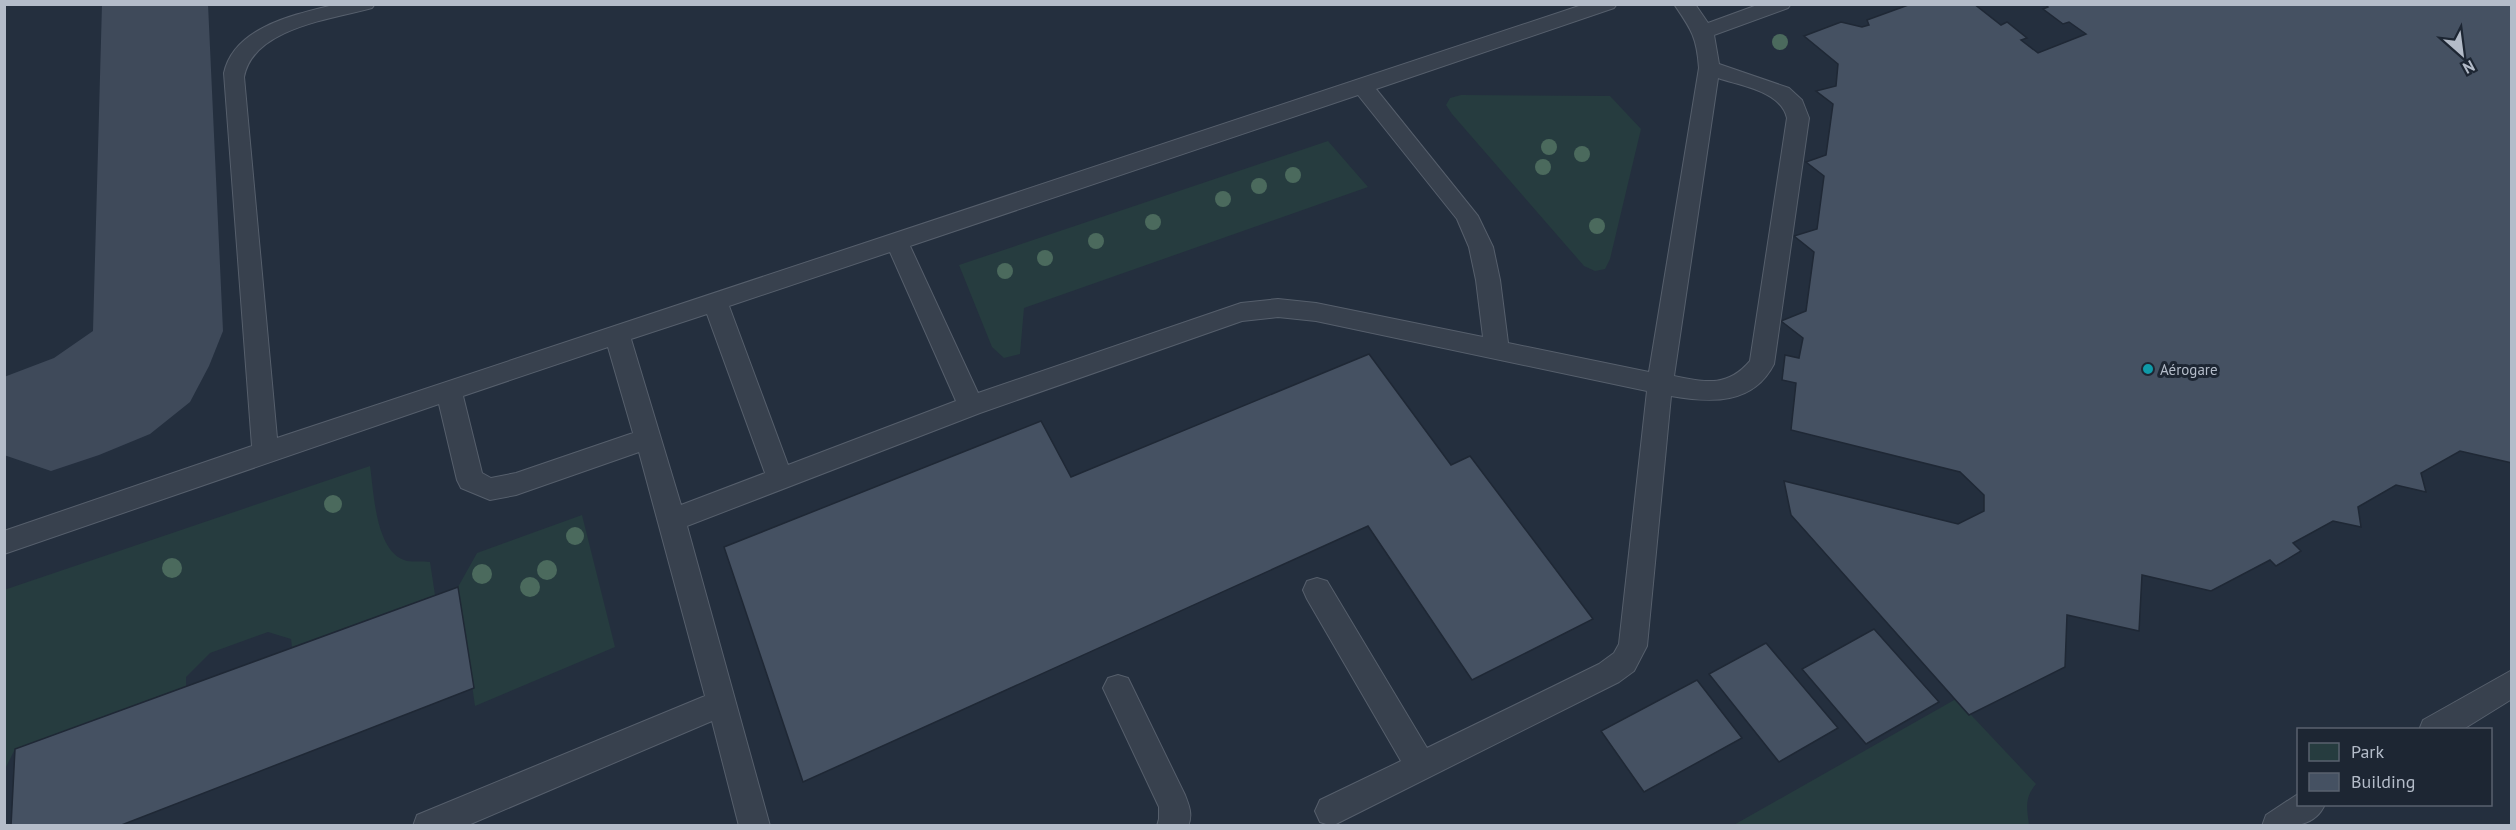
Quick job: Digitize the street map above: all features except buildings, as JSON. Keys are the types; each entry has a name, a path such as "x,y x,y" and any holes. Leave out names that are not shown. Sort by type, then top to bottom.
{"lane":[{"path":"265,452 234,77 237,61 252,44 276,30 365,4"},
{"path":"4,543 265,452 1607,4"},
{"path":"1331,811 1609,673 1624,662 1633,646 1660,384 1709,68 1704,31 1693,13 1684,4"},
{"path":"1704,31 1781,4"},
{"path":"672,520 971,406 1241,312 1278,308 1316,312 1660,384 1715,393 1736,388 1752,378 1762,364 1798,118 1795,105 1782,93 1709,68"},
{"path":"1362,86 1467,216 1481,247 1488,280 1496,348"},
{"path":"896,241 971,406"},
{"path":"715,302 780,479"},
{"path":"617,334 672,520 755,825"},
{"path":"449,391 471,480 490,489 516,484 648,438"},
{"path":"1317,590 1421,767"},
{"path":"2436,728 2511,683"},
{"path":"1118,688 1174,806 1175,820 1172,825"},
{"path":"428,825 721,703"},
{"path":"2277,825 2307,806"}],"green space":[{"path":"1461,95 1610,96 1641,129 1610,259 1605,269 1595,271 1584,266 1452,114 1446,105 1450,98"},
{"path":"1328,141 1368,187 1024,308 1020,354 1004,358 992,347 959,265"},
{"path":"370,466 378,520 388,546 396,556 407,561 430,562 435,595 292,647 291,639 268,632 210,653 186,677 186,686 15,749 5,769 4,590"},
{"path":"582,515 615,647 475,706 458,587 477,553"},
{"path":"1956,699 2036,784 2028,799 2029,825 1732,826"}],"taxiway":[{"path":"51,416 102,396 143,366 158,331 155,4"}],"place":[{"name":"Aérogare","path":"2148,369"}]}
